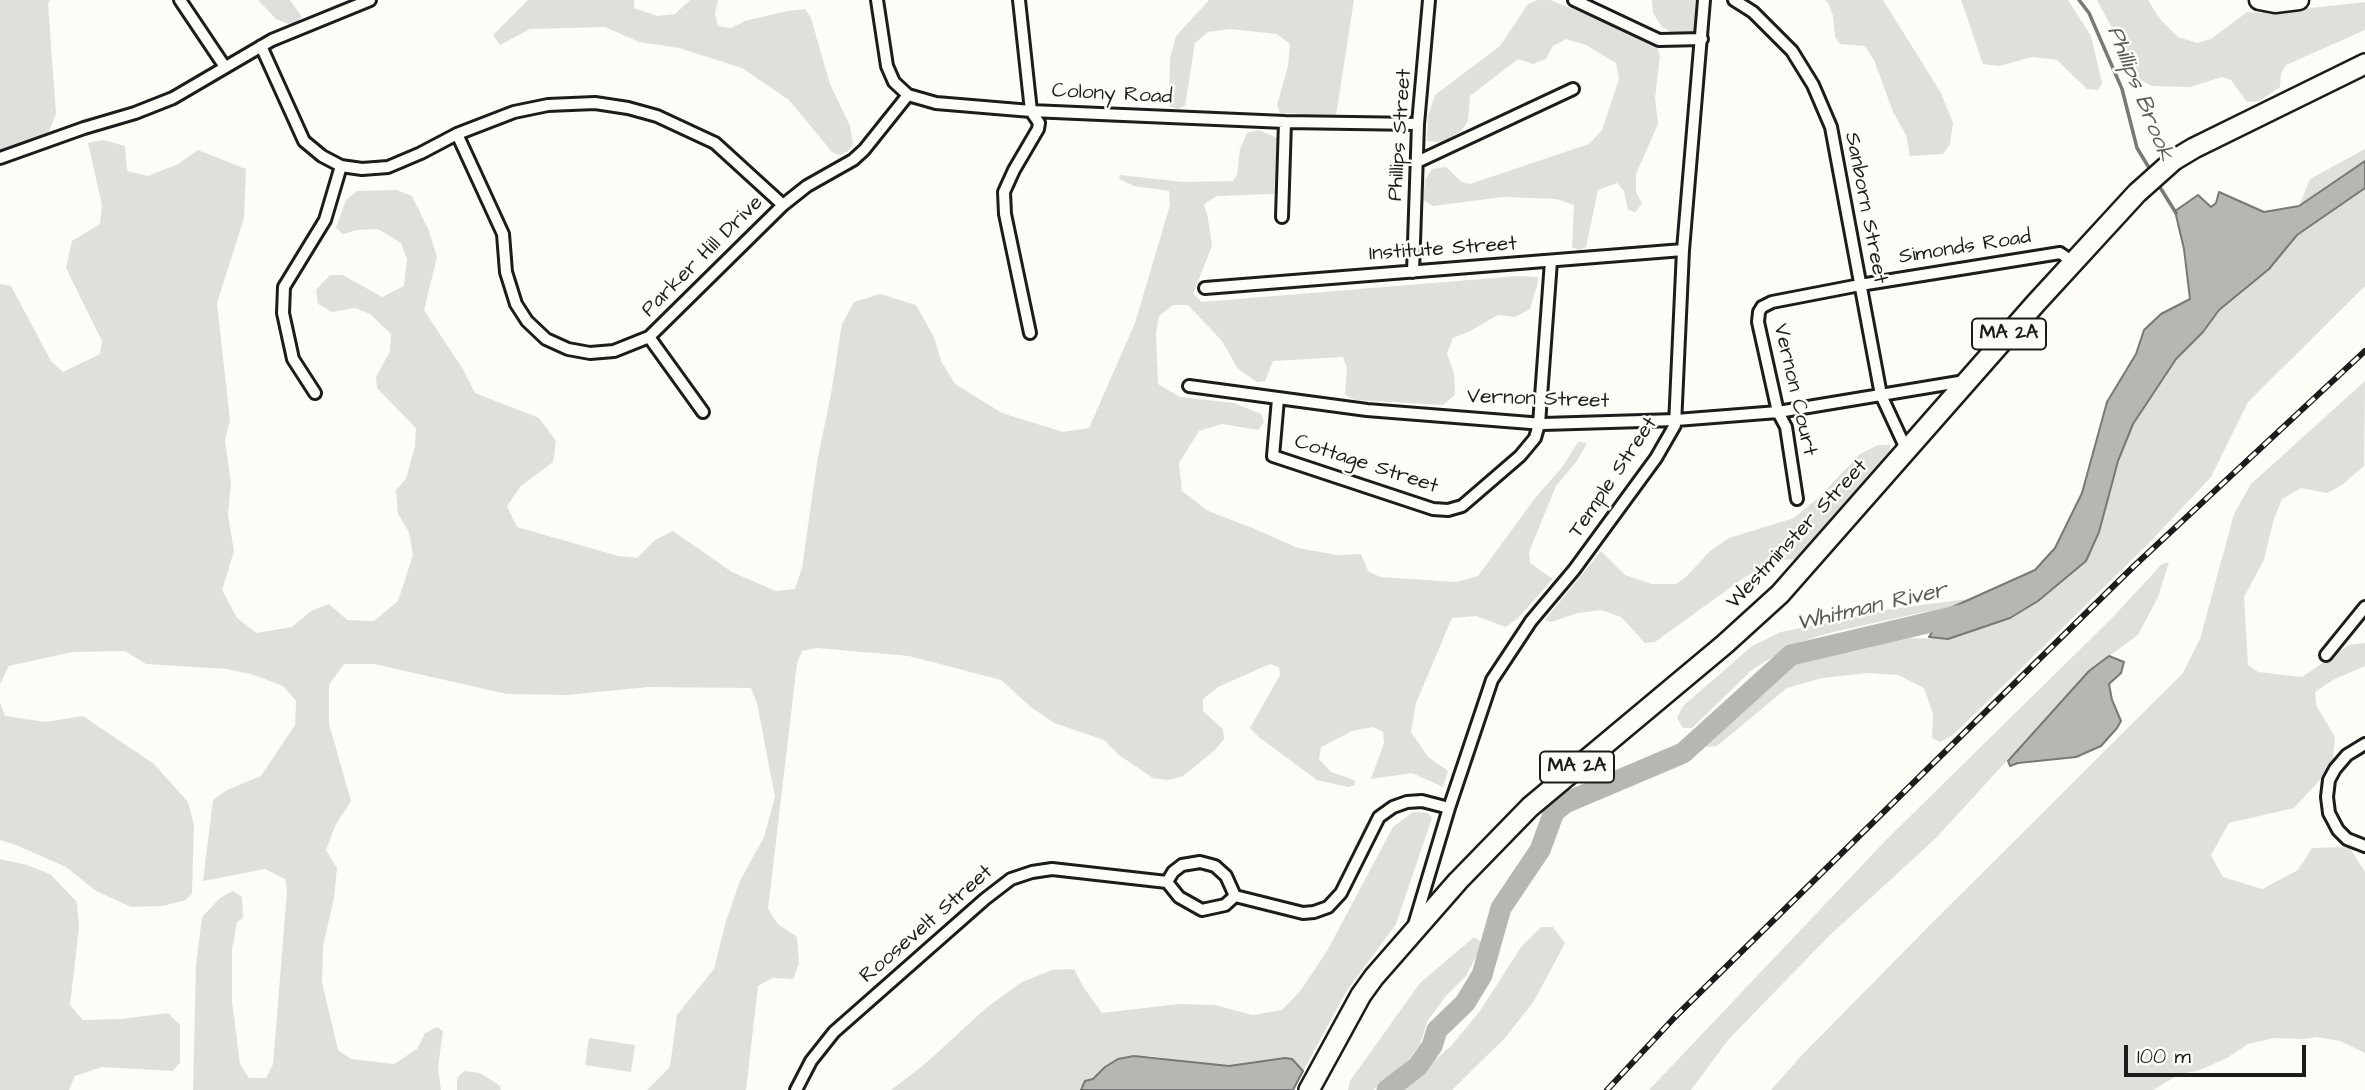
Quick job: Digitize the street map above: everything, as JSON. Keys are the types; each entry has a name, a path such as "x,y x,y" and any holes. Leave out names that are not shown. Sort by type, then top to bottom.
{"highway":[{"name":"Westminster Street","path":"1309,1090 1361,995 1411,935 1530,807 1756,617 2137,193 2174,160 2236,126 2365,64"}],"main road":[{"path":"2259,0 2276,3 2299,0"}],"street":[{"path":"180,0 225,68"},
{"path":"0,158 173,98 261,46 370,0"},
{"path":"877,0 887,66 894,82 908,95"},
{"path":"1018,0 1031,111 1039,123 1004,192 1005,214 1020,297 1030,333"},
{"name":"Phillips Street","path":"1413,272 1418,124 1429,0"},
{"path":"1574,0 1659,40 1702,39"},
{"name":"Temple Street","path":"1411,935 1449,808 1492,680 1531,621 1574,570 1656,458 1676,420 1683,250 1704,0"},
{"name":"Sanborn Street","path":"1734,0 1753,12 1792,51 1824,108 1837,149 1881,395 1907,452"},
{"path":"261,46 304,141 322,156 341,166 362,169 388,167 457,134 514,112 548,105 595,103 628,108 666,119 715,143 783,205"},
{"path":"1417,162 1573,89"},
{"name":"Colony Road","path":"908,95 936,103 1031,111 1285,122 1418,124"},
{"name":"Parker Hill Drive","path":"457,134 503,234 510,289 527,321 546,338 568,349 590,353 614,351 649,337 783,205 807,186 853,160 908,95"},
{"path":"1282,216 1285,122"},
{"path":"315,393 293,359 283,313 284,287 325,220 341,166"},
{"name":"Institute Street","path":"1205,288 1683,250"},
{"name":"Simonds Road","path":"1860,285 2060,253 2073,262"},
{"name":"Cottage Street","path":"1278,399 1273,456 1433,509 1452,509 1470,500 1526,451 1535,438 1539,424 1551,261"},
{"name":"Vernon Court","path":"1797,499 1786,427 1778,412 1758,322 1760,309 1772,302 1860,285"},
{"path":"649,337 703,412"},
{"name":"Vernon Street","path":"1189,386 1367,410 1539,424 1676,420 1778,412 1969,380"},
{"path":"2326,655 2365,607"},
{"path":"2365,744 2347,755 2335,769 2329,780 2327,797 2329,813 2338,830 2347,839 2365,846"},
{"path":"1235,896 1304,913 1328,906 1341,893 1380,817 1393,807 1406,802 1422,801 1449,808"},
{"path":"1200,862 1215,866 1226,876 1235,896 1225,905 1202,910 1179,897 1167,882 1182,864 1200,862"},
{"name":"Roosevelt Street","path":"796,1090 811,1060 834,1031 1011,879 1052,869 1167,882"}],"shaded area":[{"path":"0,0 50,0 48,3 56,114 48,133 0,150"},
{"path":"258,0 290,0 302,17 296,23 288,24 276,19"},
{"path":"528,0 634,0 634,8 657,16 675,14 690,0 718,0 715,14 718,26 731,28 745,21 805,9 811,18 830,84 850,126 853,144 847,152 838,155 832,152 789,100 742,68 679,48 639,42 605,27 530,29 500,45 493,35"},
{"path":"1209,0 1354,0 1336,115 1280,113 1277,105 1288,66 1290,44 1277,34 1230,29 1208,32 1195,43 1185,106 1178,109 1169,106 1170,58 1176,36"},
{"path":"1538,0 1550,0 1630,32 1657,46 1660,56 1655,98 1658,124 1636,174 1636,192 1642,204 1635,212 1628,210 1624,191 1617,183 1598,190 1586,247 1579,250 1572,247 1574,205 1556,199 1503,197 1433,206 1423,200 1425,180 1432,169 1446,167 1462,182 1470,184 1589,144 1602,130 1619,79 1616,63 1586,45 1566,39 1553,46 1546,59 1533,64 1518,59 1470,96 1468,121 1461,131 1443,142 1427,141 1428,116 1435,95 1500,46 1528,4"},
{"path":"1652,0 1697,0 1694,34 1677,35 1662,27 1653,13"},
{"path":"1825,0 1883,0 1941,93 1953,123 1950,144 1943,154 1910,156 1906,135 1893,112 1874,60 1865,46 1840,44 1835,37 1829,4"},
{"path":"1961,0 2068,0 2091,36 2102,83 2098,90 2087,89 2057,60 2032,57 1999,66 1983,64"},
{"path":"2097,0 2148,0 2159,18 2178,37 2197,43 2211,39 2247,12 2265,13 2365,2 2365,30 2286,65 2281,74 2280,87 2259,101 2247,102 2231,80 2222,77 2190,87 2152,86 2140,80"},
{"path":"1259,130 1277,138 1274,194 1217,196 1204,204 1212,246 1193,294 1202,302 1518,276 1538,277 1537,286 1530,309 1515,317 1498,315 1453,338 1447,353 1454,373 1455,395 1443,405 1355,400 1345,395 1347,368 1343,357 1273,361 1265,381 1257,382 1238,369 1222,341 1188,305 1173,305 1159,316 1156,334 1158,384 1180,397 1234,403 1261,414 1264,422 1258,430 1222,424 1199,431 1179,463 1182,491 1208,511 1298,548 1337,555 1361,554 1368,571 1380,577 1456,582 1478,576 1536,497 1563,466 1578,442 1587,443 1577,461 1556,486 1529,552 1530,563 1553,579 1518,618 1506,627 1476,616 1452,618 1416,703 1411,732 1428,757 1448,771 1443,787 1412,773 1371,779 1384,743 1383,732 1373,727 1352,731 1321,747 1319,759 1331,772 1354,780 1355,785 1348,787 1317,780 1250,728 1280,675 1279,667 1270,664 1218,687 1203,699 1203,711 1223,729 1224,739 1215,750 1183,776 1168,780 1153,778 1119,755 1104,740 1054,723 1001,680 909,656 817,648 802,651 797,663 768,909 778,924 797,937 799,963 793,979 772,978 758,986 746,1090 647,1090 670,1067 677,1015 714,969 740,881 764,837 775,797 757,703 751,688 648,687 567,695 507,694 374,664 344,664 329,685 329,724 351,801 335,826 326,850 337,868 334,898 323,946 322,982 338,1050 351,1059 394,1064 417,1049 425,1033 437,1027 443,1031 438,1067 441,1090 193,1090 196,965 202,917 220,898 233,891 242,897 243,918 237,922 232,950 232,1001 240,1064 249,1078 266,1078 273,1064 287,891 285,879 265,869 203,881 213,800 227,790 261,776 295,725 296,701 283,686 251,674 226,669 146,664 125,651 72,652 9,666 0,684 0,284 11,286 51,361 63,372 100,354 102,341 66,268 72,241 100,224 102,205 88,143 103,140 125,146 127,171 148,176 178,164 198,150 246,169 244,218 217,303 230,420 225,441 231,483 228,515 234,551 222,590 237,618 256,633 292,627 311,611 329,604 347,620 374,621 398,601 413,555 409,532 398,514 396,490 406,479 415,446 416,428 377,388 376,377 390,351 391,334 370,314 355,308 332,312 318,304 316,290 330,275 343,275 382,297 404,286 407,259 401,243 378,229 343,234 336,228 346,200 357,191 397,190 412,196 429,231 437,257 424,310 464,371 475,393 539,418 556,441 553,462 521,486 507,506 517,527 618,556 637,558 655,540 673,531 732,572 776,591 795,589 802,568 817,462 842,324 854,302 880,294 916,305 934,337 941,361 955,384 1002,413 1063,432 1089,428 1135,323 1170,205 1169,191 1134,186 1119,179 1120,175 1184,182 1233,181 1237,175 1240,149 1247,133"},
{"path":"2365,149 2365,161 2299,206 2310,179"},
{"path":"2365,161 2365,188 2297,235 2269,269 2219,310 2203,332 2176,359 2133,424 2118,461 2099,532 2086,561 2038,601 2010,618 1948,639 1929,637 1946,610 2035,570 2055,548 2082,493 2107,402 2136,354 2144,330 2161,314 2190,299 2184,249 2175,211 2198,195 2211,207 2216,203 2219,192 2264,212 2299,206"},
{"path":"2365,188 2365,286 2248,402 2211,477 2148,544 1953,735 1940,742 1932,738 1933,714 1924,688 1898,675 1868,673 1822,678 1787,688 1717,746 1706,747 1707,739 1792,661 1901,638 1948,639 2010,618 2038,601 2086,561 2099,532 2118,461 2133,424 2176,359 2203,332 2219,310 2269,269 2297,235"},
{"path":"2365,381 2364,466 2342,485 2327,493 2301,488 2282,499 2273,522 2264,560 2244,597 2248,665 2258,672 2302,677 2349,645 2365,643 2365,666 2333,680 2315,692 2316,705 2335,737 2332,767 2294,808 2229,823 2211,855 2223,877 2262,889 2298,870 2312,848 2349,847 2365,872 2365,1053 2340,1041 2317,1037 2274,1038 2248,1044 2227,1058 2200,1070 2180,1074 2153,1090 1771,1090 1928,927 2183,673 2200,639 2234,514 2251,484"},
{"path":"1878,445 1890,445 1889,458 1845,511 1798,559 1778,560 1745,577 1655,642 1645,643 1621,617 1601,610 1578,613 1551,622 1545,620 1601,551 1625,575 1652,584 1676,584 1710,551 1729,538 1794,518 1818,498 1860,454"},
{"path":"2169,562 2158,597 2138,635 2089,671 1935,839 1830,935 1728,1040 1691,1090 1649,1090 1886,840 2113,617 2162,564"},
{"path":"1969,599 1946,610 1924,612 1833,632 1796,643 1753,669 1692,728 1683,728 1677,718 1683,706 1752,646 1781,632 1890,609"},
{"path":"2109,656 2124,662 2121,673 2109,684 2121,721 2101,746 2076,757 2010,766 2008,761 2089,671"},
{"path":"0,702 5,716 45,722 83,716 154,764 188,802 194,825 192,893 186,900 163,906 131,907 96,891 66,867 0,840"},
{"path":"1413,812 1428,813 1432,818 1396,924 1346,992 1303,1071 1292,1059 1285,1058 1229,1066 1150,1056 1105,1067 1081,1090 891,1090 925,1064 986,1008 1022,982 1052,970 1074,969 1102,1013 1179,1004 1215,1005 1253,1015 1282,1010 1301,990 1327,951 1393,827"},
{"path":"0,859 50,874 77,902 79,927 70,1005 83,1020 122,1019 168,1013 180,1025 180,1062 173,1071 102,1067 75,1076 69,1090 0,1090"},
{"path":"1541,927 1553,927 1565,943 1534,1001 1505,1038 1452,1090 1401,1090 1451,1046 1480,1011 1521,947"},
{"path":"1474,937 1483,943 1466,976 1428,1020 1420,1044 1403,1067 1373,1090 1348,1090 1350,1081 1420,983"},
{"path":"589,1038 635,1045 631,1072 585,1065"},
{"path":"1134,1056 1229,1066 1285,1058 1292,1059 1303,1071 1293,1090 1081,1090 1085,1081 1093,1079 1105,1067 1118,1059"},
{"path":"464,1071 480,1073 499,1085 501,1090 457,1090 457,1078"}],"waterway":[{"name":"Phillips Brook","path":"2079,0 2089,13 2122,89 2137,148 2151,171"},
{"name":"Phillips Brook","path":"2158,184 2176,213"},
{"name":"Whitman River","path":"1387,1090 1417,1067 1432,1046 1437,1030 1465,1003 1482,975 1501,908 1540,850 1554,812 1565,803 1683,753 1791,655 1965,614"}],"railway":[{"path":"1607,1090 1675,1017 2133,567 2365,351"}]}
